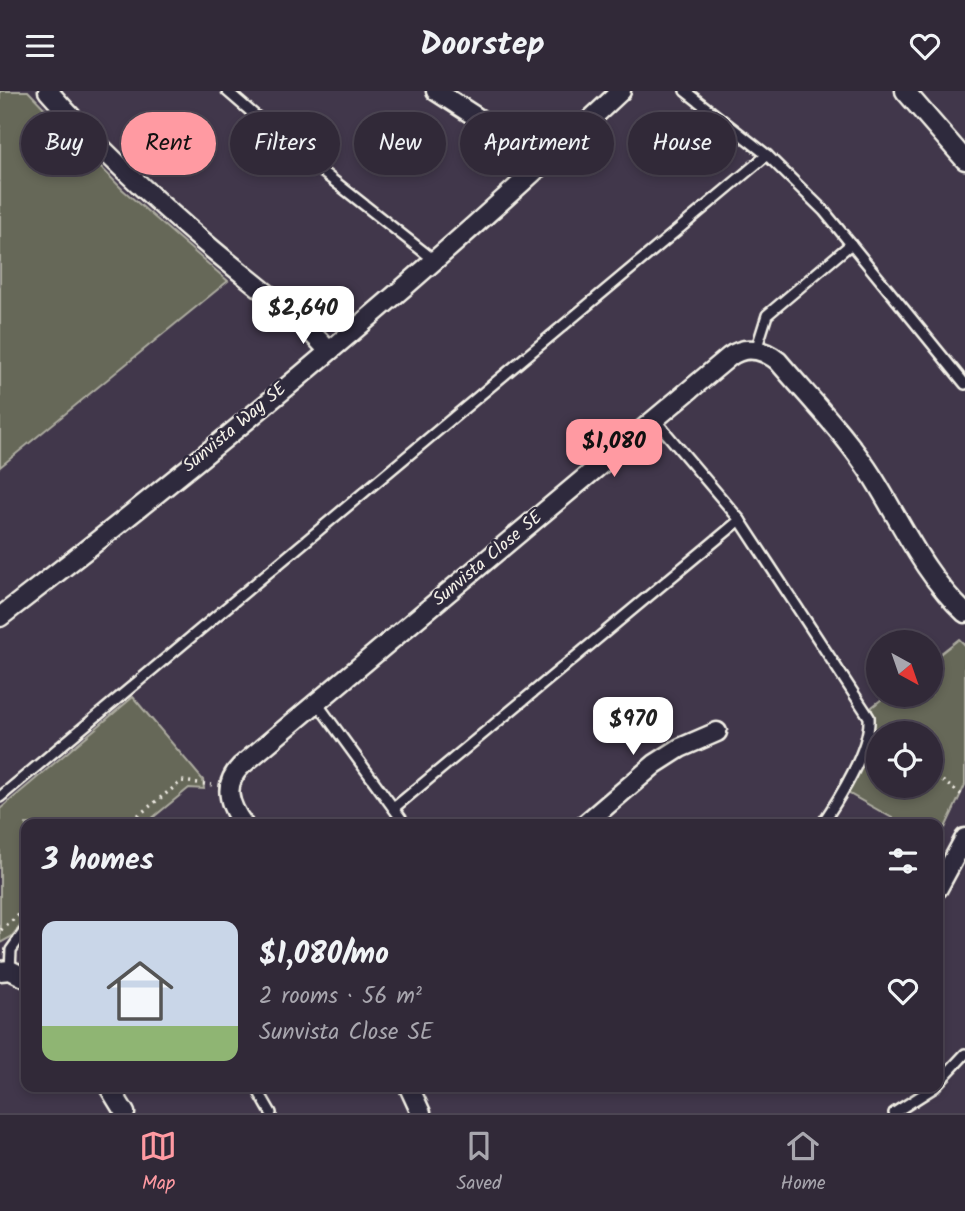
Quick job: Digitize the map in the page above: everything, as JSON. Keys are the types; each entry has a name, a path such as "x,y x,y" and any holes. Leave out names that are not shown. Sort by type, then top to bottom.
{"street":[{"path":"48,91 153,197 278,300 328,350"},
{"path":"436,91 469,112"},
{"name":"Sunvista Way SE","path":"599,112 621,91"},
{"path":"905,91 965,160"},
{"name":"Sunvista Way SE","path":"0,617 149,500 435,260 531,175"},
{"path":"756,350 778,361 852,450 873,477 906,536 936,580 965,613"},
{"name":"Sunvista Close SE","path":"229,789 241,766 735,353 756,350"},
{"path":"591,819 655,764 680,748 717,732"},
{"path":"229,789 231,805 240,819"},
{"path":"943,879 965,838"},
{"path":"112,1092 125,1113"},
{"path":"412,1092 422,1113"}],"lane":[{"path":"227,91 301,155 435,260"},
{"path":"685,91 767,155 824,211 965,384"},
{"path":"0,797 767,155"},
{"path":"756,350 767,315 851,244"},
{"path":"655,420 740,520 869,717 869,728 863,744 838,800 825,819"},
{"path":"395,807 740,520"},
{"path":"317,703 402,819"},
{"path":"12,973 11,950 21,936"},
{"path":"943,1078 965,1054"},
{"path":"259,1092 271,1113"},
{"path":"894,1113 926,1092"}],"path":[{"path":"133,819 182,781 229,789"},
{"path":"943,781 965,797"}],"green space":[{"path":"0,91 28,91 48,112 21,112 21,175 107,173 228,281 0,467"},
{"path":"959,639 965,645 965,785 943,832 943,819 894,819 848,793 866,752 866,798 943,798 943,721 872,721 872,707 943,707 943,652"},
{"path":"133,697 203,780 204,789 189,788 151,819 21,819 21,924 11,937 0,943 0,809"}]}
